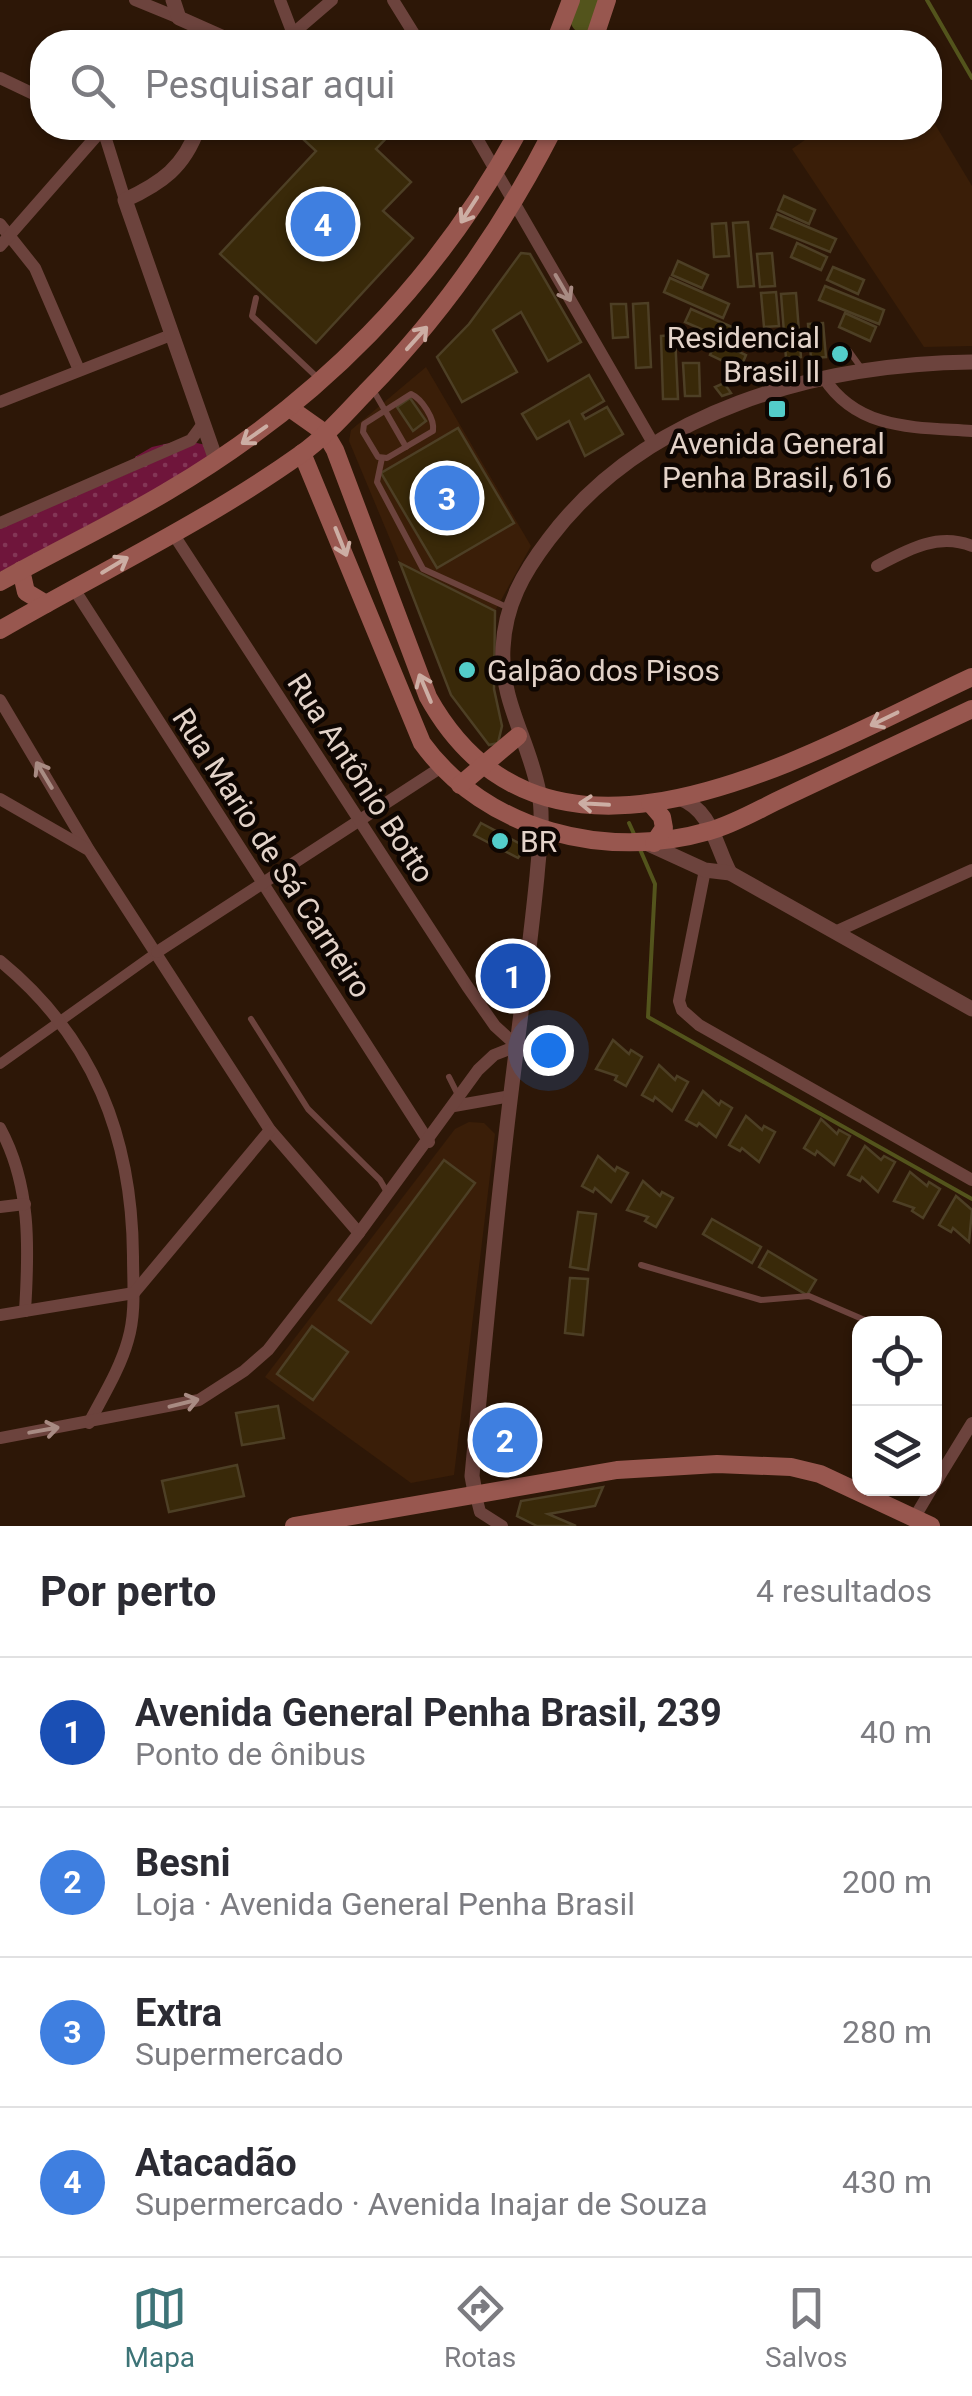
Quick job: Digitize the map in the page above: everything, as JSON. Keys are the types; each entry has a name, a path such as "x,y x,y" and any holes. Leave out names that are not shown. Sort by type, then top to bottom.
{"main road":[{"path":"560,30 571,0"},
{"path":"597,30 608,0"},
{"path":"0,582 169,491 291,409 412,288 513,140"},
{"path":"0,630 172,532 302,453 325,433 438,314 515,203 548,140"},
{"path":"291,409 325,433 442,723 483,765 539,793 581,803 650,803 711,793 776,770 972,677"},
{"path":"302,453 409,720 440,768 460,785 539,828 587,840 650,843 712,831 972,709"},
{"path":"21,570 26,592 46,604"},
{"path":"373,626 384,614 399,620"},
{"path":"460,785 518,736"},
{"path":"650,803 662,817 664,828 650,843"},
{"path":"294,1526 475,1492 645,1466 791,1467 820,1474 924,1521"}],"street":[{"path":"135,0 206,30"},
{"path":"173,0 180,18"},
{"path":"280,0 286,30"},
{"path":"297,30 332,0"},
{"path":"393,0 411,30"},
{"path":"0,78 30,92"},
{"path":"5,241 90,140"},
{"path":"102,140 216,460"},
{"path":"125,200 172,174 193,140"},
{"path":"478,140 654,443"},
{"path":"0,224 5,241 34,268 79,370"},
{"path":"0,402 171,335"},
{"path":"502,1526 480,1512 472,1476 539,828 539,793 508,707 502,650 509,608 524,575 579,504 674,431 703,417 824,378 905,364 972,362"},
{"path":"824,378 841,401 877,421 972,431"},
{"path":"0,523 191,440 202,425"},
{"name":"Rua Antônio Botto","path":"172,532 495,1026 517,1046"},
{"path":"878,566 935,541 958,540 972,546"},
{"name":"Rua Mario de Sá Carneiro","path":"74,590 429,1142"},
{"path":"0,700 89,850 270,1130 360,1232"},
{"path":"0,1064 158,952 440,768"},
{"path":"0,798 89,850"},
{"path":"678,798 698,807 730,873"},
{"path":"650,843 705,870 730,873 972,1009"},
{"path":"705,870 680,1001 682,1010 699,1025 972,1180"},
{"path":"834,932 972,870"},
{"path":"0,960 60,1020 98,1084 118,1132 129,1176 134,1293 128,1340 89,1422"},
{"path":"0,1438 199,1400 223,1387 268,1350 494,1055 517,1046"},
{"path":"459,1098 511,1096"},
{"path":"0,1128 16,1166 25,1204 25,1311"},
{"path":"0,1315 134,1293 270,1130"},
{"path":"0,1207 25,1204"},
{"path":"942,1472 972,1423"},
{"path":"924,1521 931,1496"}],"lane":[{"path":"256,298 252,316 322,382"},
{"path":"849,351 862,370"},
{"path":"371,387 406,447"},
{"path":"415,395 434,423 430,434 382,458 375,454 363,428 384,410 415,395"},
{"path":"674,431 677,450"},
{"path":"382,458 377,482 423,569 509,608"},
{"path":"251,1019 308,1109 392,1190"},
{"path":"380,1180 392,1190"},
{"path":"641,1265 761,1300 809,1296 855,1316"}],"shaded area":[{"path":"942,136 972,186 972,346 924,347 792,149 805,140 942,140"},
{"path":"426,367 531,546 495,611 400,563 349,441 351,430"},
{"path":"183,440 206,445 213,459 0,572 0,526 134,471 135,457 152,447"},
{"path":"469,1122 484,1123 495,1134 454,1475 411,1483 265,1377 455,1129"}],"building":[{"path":"304,140 385,140 376,149 411,182 383,211 413,238 316,343 220,254 316,151"},
{"path":"784,196 815,210 809,224 778,210"},
{"path":"777,214 836,239 830,252 771,228"},
{"path":"748,222 754,286 738,287 733,223"},
{"path":"726,223 729,256 714,257 712,224"},
{"path":"797,243 827,257 821,270 791,257"},
{"path":"521,253 530,254 581,342 548,361 521,312 493,330 517,372 462,402 437,357 469,324"},
{"path":"772,253 775,286 760,287 757,254"},
{"path":"678,261 708,275 702,288 672,275"},
{"path":"833,267 864,280 858,294 827,280"},
{"path":"670,278 729,304 723,318 664,292"},
{"path":"825,286 884,310 879,324 819,300"},
{"path":"776,292 779,326 764,327 761,293"},
{"path":"796,293 801,357 786,358 781,294"},
{"path":"648,303 651,367 636,368 633,304"},
{"path":"611,304 626,304 628,337 613,338"},
{"path":"691,309 750,335 744,348 685,322"},
{"path":"845,313 876,327 870,341 839,327"},
{"path":"823,323 826,357 811,358 808,324"},
{"path":"675,335 678,399 663,399 661,336"},
{"path":"716,341 746,355 740,369 710,355"},
{"name":"Residencial Brasil ll","path":"843,347 848,358 836,360 832,351"},
{"path":"683,363 699,363 700,396 685,396"},
{"path":"589,375 604,401 582,414 585,419 607,407 623,434 585,456 569,421 537,439 522,414"},
{"path":"724,383 731,393 722,396 715,387"},
{"path":"410,398 426,421 413,431 397,407"},
{"path":"458,428 514,523 437,568 381,473"},
{"name":"Galpão dos Pisos","path":"400,563 495,611 494,689 502,726 498,743 489,745 451,695"},
{"name":"BR","path":"481,823 526,847 518,858 474,835"},
{"path":"613,1040 629,1054 631,1050 642,1057 626,1086 615,1080 617,1076 596,1069"},
{"path":"659,1065 675,1080 677,1076 688,1082 672,1111 655,1097 653,1101 642,1095"},
{"path":"703,1091 719,1105 721,1101 732,1108 716,1137 699,1123 697,1126 686,1120"},
{"path":"746,1116 762,1130 764,1126 775,1132 759,1162 742,1148 740,1151 729,1145"},
{"path":"821,1119 837,1134 839,1130 850,1136 834,1165 817,1151 815,1155 804,1148"},
{"path":"865,1146 881,1160 884,1156 895,1162 878,1192 862,1177 860,1181 848,1175"},
{"path":"598,1156 615,1171 617,1167 628,1173 611,1202 595,1188 593,1192 582,1186"},
{"path":"444,1160 475,1183 371,1323 339,1300"},
{"path":"910,1172 927,1186 929,1182 940,1189 923,1218 912,1211 914,1208 894,1201"},
{"path":"643,1181 660,1196 662,1192 673,1198 656,1227 645,1221 648,1217 627,1210"},
{"path":"956,1196 972,1210 969,1242 953,1228 951,1232 939,1225"},
{"path":"578,1212 596,1214 588,1270 570,1267"},
{"path":"712,1219 761,1247 752,1263 703,1234"},
{"path":"768,1251 816,1280 807,1295 759,1267"},
{"path":"570,1278 588,1279 583,1335 565,1333"},
{"path":"312,1326 348,1352 313,1400 277,1374"},
{"path":"278,1406 284,1438 242,1445 236,1413"},
{"path":"490,1413 523,1417 520,1463 485,1470"},
{"path":"237,1465 244,1496 169,1512 162,1481"},
{"path":"603,1487 595,1506 548,1514 576,1526 537,1526 517,1516 521,1501"}],"waterway":[{"path":"583,20 590,0"},
{"path":"927,0 972,78"},
{"path":"629,823 634,834"},
{"path":"639,847 655,884 648,1017 972,1199"}],"place":[{"name":"Atacadão","path":"323,224"},
{"name":"Residencial Brasil ll","path":"840,354"},
{"name":"Avenida General Penha Brasil, 616","path":"777,409"},
{"name":"Extra","path":"447,498"},
{"name":"Galpão dos Pisos","path":"467,670"},
{"name":"BR","path":"500,841"},
{"name":"Avenida General Penha Brasil, 239","path":"513,976"},
{"name":"Besni","path":"505,1440"}]}
